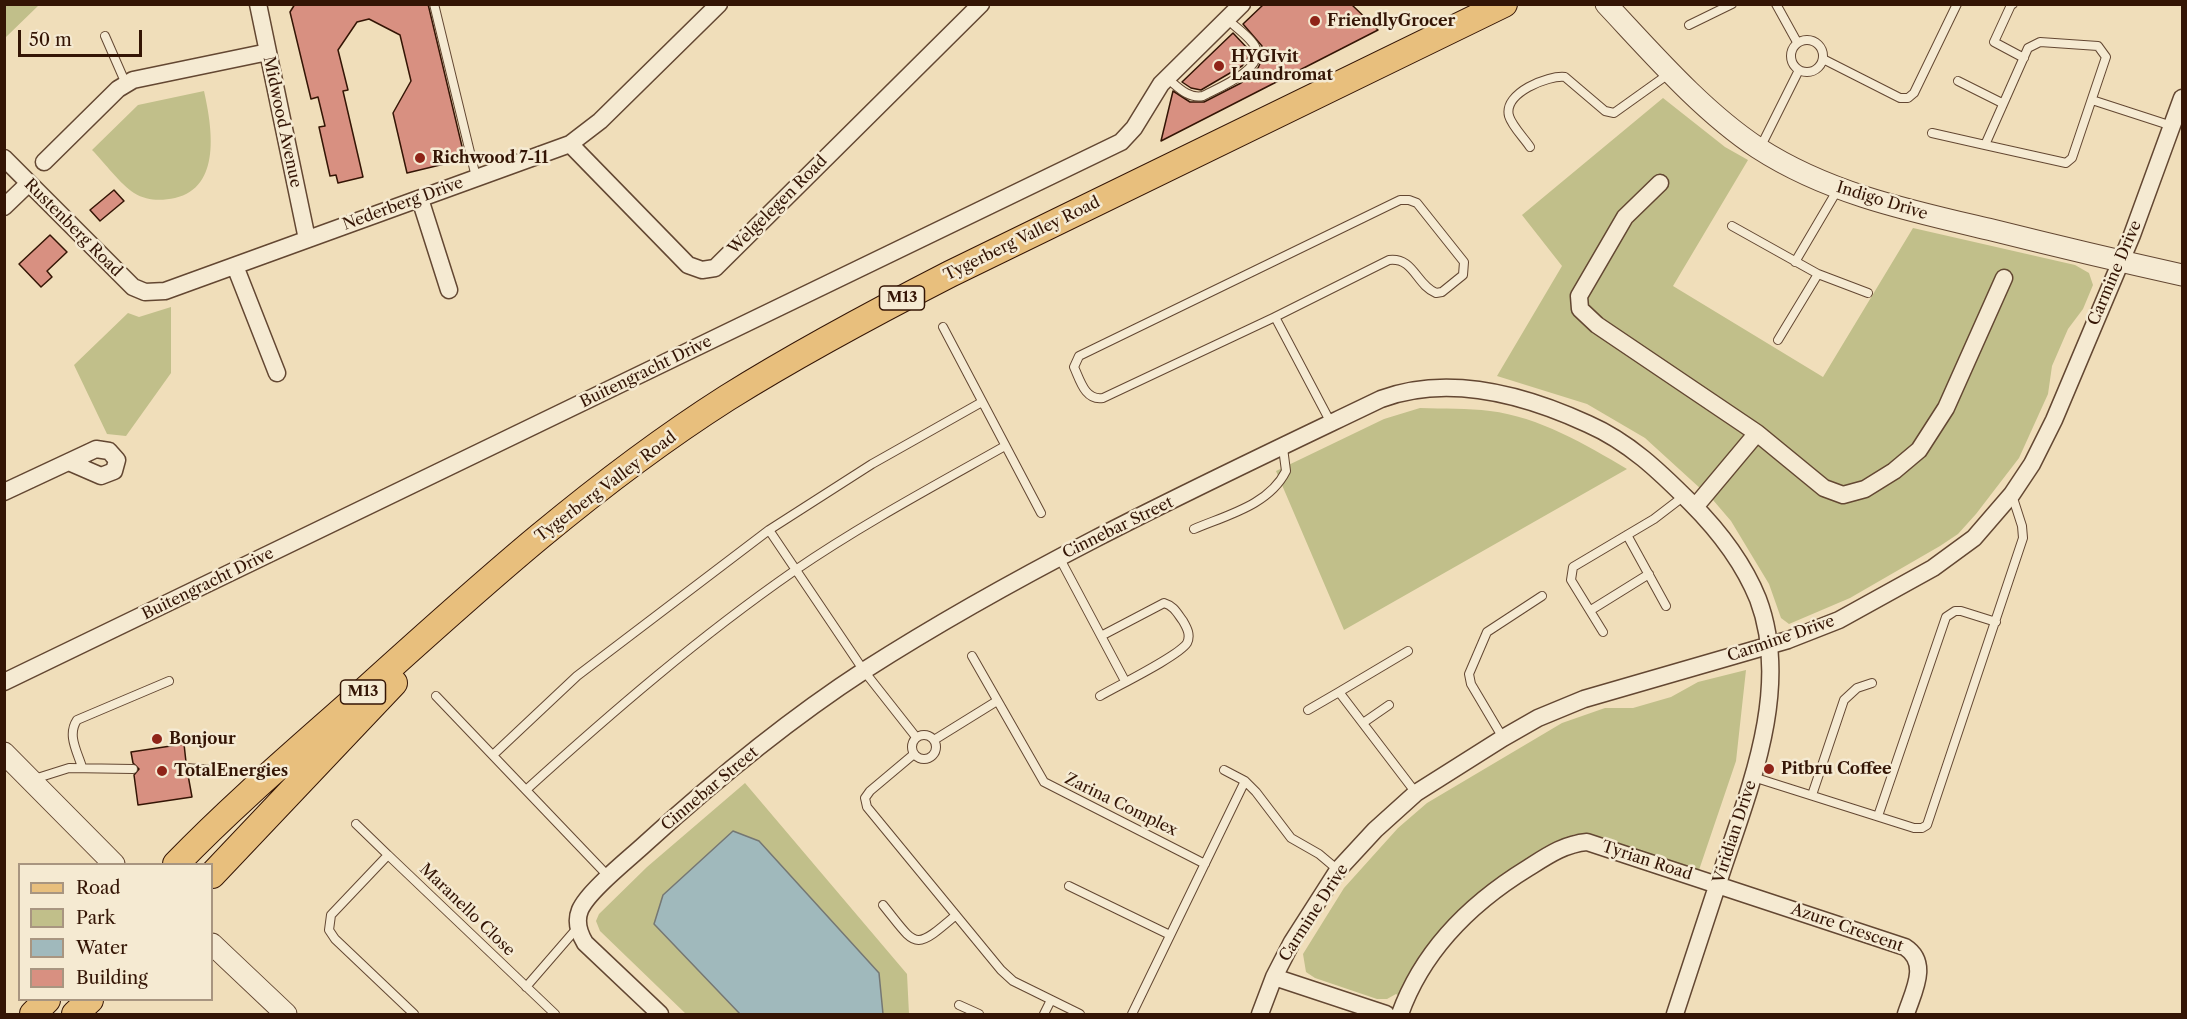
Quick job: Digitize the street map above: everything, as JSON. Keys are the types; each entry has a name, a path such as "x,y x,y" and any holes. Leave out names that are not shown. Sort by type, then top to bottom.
{"main road":[{"name":"Tygerberg Valley Road","path":"178,863 261,783 482,584 618,474 716,406 857,322 950,274 1504,4"},
{"name":"Tygerberg Valley Road","path":"213,874 400,678 482,584"},
{"path":"33,1014 45,1001"},
{"path":"75,1014 88,1001"}],"street":[{"name":"Midwood Avenue","path":"258,4 307,239"},
{"name":"Nederberg Drive","path":"146,292 165,291 570,144 600,121 719,4"},
{"name":"Welgelegen Road","path":"570,144 688,265 702,270 715,268 981,4"},
{"name":"Buitengracht Drive","path":"4,682 1121,142 1134,128 1167,78 1242,4"},
{"name":"Indigo Drive","path":"1606,4 1671,72 1734,131 1759,149 1838,189 1921,214 2182,275"},
{"path":"44,162 118,89 133,80 268,52"},
{"name":"Carmine Drive","path":"1260,1014 1274,977 1308,916 1338,870 1375,830 1416,793 1538,718 1584,699 1767,646 1839,620 1933,568 1974,538 2012,494 2032,464 2054,420 2120,261 2182,98"},
{"name":"Rustenberg Road","path":"4,158 124,279 146,292"},
{"path":"4,207 29,183"},
{"path":"1660,183 1625,217 1578,296 1580,309 1597,325 1757,434 1824,488 1843,495 1865,489 1894,471 1918,450 1946,408 2004,278"},
{"path":"420,199 449,290"},
{"path":"235,266 277,373"},
{"name":"Cinnebar Street","path":"578,927 578,916 584,903 662,829 772,737 864,671 987,596 1059,557 1381,399 1410,391 1453,389 1497,394 1565,414 1617,439 1642,455 1723,537 1752,585 1765,624 1767,646"},
{"path":"1690,502 1757,434"},
{"path":"4,492 71,463"},
{"name":"Viridian Drive","path":"1675,1014 1753,777 1765,724 1769,687 1767,646"},
{"path":"4,753 113,863"},
{"name":"Tyrian Road","path":"1400,1014 1424,964 1441,941 1472,910 1496,888 1572,844 1587,842 1603,846 1718,885"},
{"name":"Azure Crescent","path":"1718,885 1910,950 1917,958 1919,969 1906,1014"},
{"path":"578,927 585,943 660,1014"},
{"path":"213,945 286,1014"},
{"path":"1274,977 1386,1014"}],"lane":[{"path":"434,4 476,177"},
{"path":"1689,26 1732,4"},
{"path":"1776,4 1797,42"},
{"path":"1823,60 1900,98 1908,98 1914,93 1956,4"},
{"path":"2013,4 1994,42 2024,58"},
{"path":"1167,78 1186,93 1197,97 1249,70 1257,55 1256,47 1227,19"},
{"path":"105,36 126,84"},
{"path":"1808,39 1817,43 1823,52 1823,60 1814,70 1799,70 1790,57 1797,42 1808,39"},
{"path":"1932,133 1985,145 2069,162 2105,62 2102,48 2094,45 2040,42 2031,45 2002,103 1985,145"},
{"path":"1759,149 1799,70"},
{"path":"1530,147 1509,117 1510,104 1521,92 1556,76 1565,77 1605,111 1614,113 1671,72"},
{"path":"1958,81 2002,103"},
{"path":"2092,100 2172,126"},
{"path":"1794,262 1838,189"},
{"path":"1400,200 1417,203 1464,262 1464,271 1460,278 1442,292 1436,293 1429,290 1407,263 1398,259 1389,260 1275,317 1102,398 1094,398 1087,394 1074,367 1079,356 1400,200"},
{"path":"1732,226 1818,274 1868,293"},
{"path":"1778,340 1818,274"},
{"path":"1275,317 1331,423"},
{"path":"943,327 1041,513"},
{"path":"493,755 577,676 769,530 872,464 982,402"},
{"path":"526,790 705,636 795,571 916,496 1005,446"},
{"path":"1194,529 1258,501 1272,492 1286,471 1283,448"},
{"path":"1753,777 1914,828 1927,825 2023,538 2022,526 2012,494"},
{"path":"1603,632 1571,580 1573,567 1654,519 1690,502"},
{"path":"769,530 864,671 916,737"},
{"path":"1627,535 1666,606"},
{"path":"1059,557 1125,681"},
{"path":"1591,610 1649,574"},
{"path":"1503,738 1471,684 1469,674 1487,632 1542,596"},
{"path":"1100,696 1182,648 1189,637 1188,629 1172,605 1164,603 1101,636"},
{"path":"1878,816 1946,617 1955,611 1961,611 1996,622"},
{"path":"1308,710 1408,651"},
{"name":"Zarina Complex","path":"972,656 1044,782 1205,864"},
{"path":"82,766 72,738 77,720 169,681"},
{"path":"1812,795 1844,700 1857,688 1872,683"},
{"path":"1339,692 1416,793"},
{"path":"436,696 609,877"},
{"path":"934,740 997,701"},
{"path":"1363,723 1389,705"},
{"path":"926,735 934,740 936,746 931,757 919,758 914,754 912,745 916,737 926,735"},
{"path":"914,754 870,791 865,803 1013,981 1080,1014"},
{"path":"31,780 82,766 134,769"},
{"path":"188,768 246,773 261,783"},
{"path":"1224,770 1245,781 1266,803 1291,838 1319,854 1338,870"},
{"path":"1132,1014 1245,781"},
{"name":"Maranello Close","path":"356,824 555,1014"},
{"path":"388,855 331,915 329,930 414,1014"},
{"path":"1069,885 1170,935"},
{"path":"883,905 907,935 920,941 928,939 956,915"},
{"path":"526,987 578,927"},
{"path":"1044,1014 1051,1000"},
{"path":"959,1005 979,1014"}],"green space":[{"path":"5,4 39,4 39,5 5,38"},
{"path":"204,91 211,138 210,154 207,169 200,182 190,192 165,200 139,196 124,185 92,150 138,105"},
{"path":"1663,98 1725,147 1748,160 1673,286 1823,377 1913,228 2075,265 2089,273 2093,285 2083,309 2068,329 2052,366 2048,394 2019,458 1976,514 1958,534 1940,546 1850,598 1789,624 1781,618 1769,584 1731,521 1713,500 1645,438 1587,404 1497,376 1562,266 1522,215"},
{"path":"171,307 171,373 126,436 107,434 74,365 128,313 139,317"},
{"path":"1420,408 1482,410 1526,419 1578,441 1627,469 1344,630 1276,471 1384,419"},
{"path":"1746,670 1736,761 1699,870 1590,835 1575,834 1563,839 1479,892 1426,949 1399,996 1396,994 1387,999 1377,999 1315,978 1306,972 1303,954 1344,888 1398,828 1427,803 1562,723 1605,708 1633,708 1671,697 1698,682"},
{"path":"745,783 907,974 909,1014 686,1014 600,931 596,921 599,914 647,867"}],"water":[{"path":"733,831 759,841 879,973 883,1014 740,1014 654,924 663,895"}],"building":[{"path":"295,4 428,4 465,159 407,173 393,113 411,81 400,35 369,19 357,22 338,50 348,90 343,91 363,177 338,183 336,175 330,176 319,127 325,126 318,97 311,99 290,12"},
{"path":"1264,4 1351,4 1378,30 1161,141 1173,91 1190,102 1204,102 1241,83 1258,68 1263,57 1262,46 1243,24"},
{"path":"1233,33 1250,51 1242,66 1201,90 1191,88 1182,82"},
{"path":"114,190 124,201 100,221 90,210"},
{"path":"50,235 67,252 47,271 52,277 41,287 19,264"},
{"path":"184,744 186,762 181,768 183,773 188,775 192,797 138,805 134,775 139,769 133,763 131,752"}],"place":[{"name":"FriendlyGrocer","path":"1315,21"},
{"name":"HYGIvit Laundromat","path":"1219,66"},
{"name":"Richwood 7-11","path":"420,158"},
{"name":"Bonjour","path":"157,739"},
{"name":"Pitbru Coffee","path":"1769,769"},
{"name":"TotalEnergies","path":"162,771"}]}
